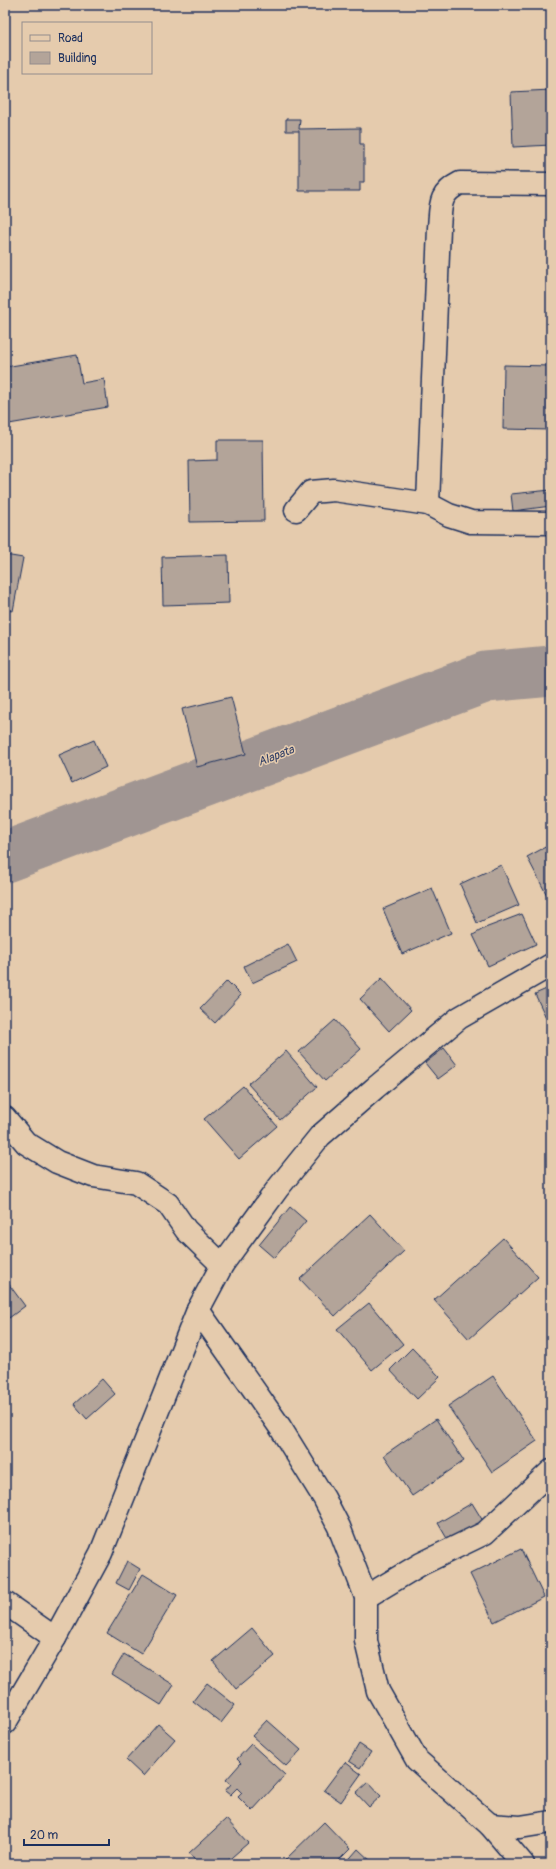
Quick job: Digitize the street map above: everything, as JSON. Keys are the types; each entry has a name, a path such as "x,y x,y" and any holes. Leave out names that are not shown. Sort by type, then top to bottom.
{"street":[{"path":"428,504 439,228 442,198 450,188 460,183 551,184"},
{"path":"296,510 311,492 334,490 428,504 450,515 471,522 551,523"},
{"path":"5,1723 55,1638 101,1553 198,1310 222,1266 278,1188 320,1136 375,1088 460,1018 551,965"},
{"path":"5,1118 26,1143 57,1162 93,1176 136,1183 168,1204 186,1230 222,1266"},
{"path":"198,1310 280,1427 324,1498 339,1527 366,1597 366,1641 378,1691 417,1760 490,1825 523,1864"},
{"path":"366,1597 421,1564 485,1533 551,1471"},
{"path":"5,1603 55,1638"},
{"path":"490,1825 520,1827 551,1822"}],"building":[{"path":"551,90 551,145 513,147 511,92"},
{"path":"286,119 300,119 299,129 360,128 360,144 364,144 364,182 360,182 360,191 299,191 299,131 286,131"},
{"path":"77,355 82,383 104,379 108,407 9,424 5,396 5,367"},
{"path":"504,365 551,366 551,430 503,429"},
{"path":"217,440 263,440 264,521 190,522 189,461 217,460"},
{"path":"551,490 551,506 513,511 511,494"},
{"path":"5,555 23,558 13,611 5,610"},
{"path":"228,555 229,603 163,605 162,557"},
{"path":"231,697 246,754 197,767 182,709"},
{"path":"94,740 106,767 72,783 59,755"},
{"path":"551,844 551,903 527,857"},
{"path":"501,865 519,905 477,923 460,884"},
{"path":"432,888 451,933 402,954 383,909"},
{"path":"522,914 536,944 488,966 473,935 485,928"},
{"path":"288,944 297,962 252,983 244,966"},
{"path":"382,978 411,1010 389,1031 360,999"},
{"path":"227,981 241,995 215,1023 200,1009"},
{"path":"551,987 551,1026 550,1026 535,994"},
{"path":"335,1020 361,1049 325,1081 299,1052"},
{"path":"444,1048 457,1065 438,1079 425,1063"},
{"path":"286,1051 317,1087 280,1120 248,1084"},
{"path":"243,1086 277,1126 239,1159 204,1119"},
{"path":"290,1207 306,1221 274,1258 259,1245"},
{"path":"370,1214 404,1251 335,1316 300,1279"},
{"path":"503,1238 538,1277 469,1339 434,1300"},
{"path":"5,1279 25,1306 9,1318 5,1312"},
{"path":"369,1303 403,1344 372,1370 337,1329"},
{"path":"412,1348 440,1377 417,1399 390,1370"},
{"path":"493,1376 537,1441 492,1472 448,1406"},
{"path":"102,1379 115,1394 87,1419 74,1404"},
{"path":"436,1419 464,1461 412,1496 384,1455"},
{"path":"472,1503 483,1521 449,1542 438,1523"},
{"path":"521,1549 544,1597 494,1622 470,1574"},
{"path":"127,1561 140,1569 129,1590 116,1583"},
{"path":"143,1574 177,1595 141,1654 107,1633"},
{"path":"252,1628 275,1656 236,1689 213,1661"},
{"path":"124,1654 174,1685 161,1705 112,1674"},
{"path":"207,1683 235,1705 221,1723 193,1701"},
{"path":"267,1720 301,1750 286,1766 252,1736"},
{"path":"158,1724 175,1739 143,1776 126,1760"},
{"path":"251,1744 285,1775 252,1811 238,1797 242,1793 237,1788 230,1795 225,1791 231,1784 226,1780 241,1763 237,1759"},
{"path":"359,1744 371,1752 360,1768 349,1761"},
{"path":"345,1762 361,1774 341,1802 324,1790"},
{"path":"368,1782 381,1796 369,1807 356,1793"},
{"path":"226,1819 248,1843 224,1864 198,1864 189,1853"},
{"path":"324,1822 350,1849 335,1864 288,1864 285,1860"},
{"path":"358,1849 374,1864 345,1864"}],"waterway":[{"name":"Alapata","path":"5,857 486,677 551,671"}]}
